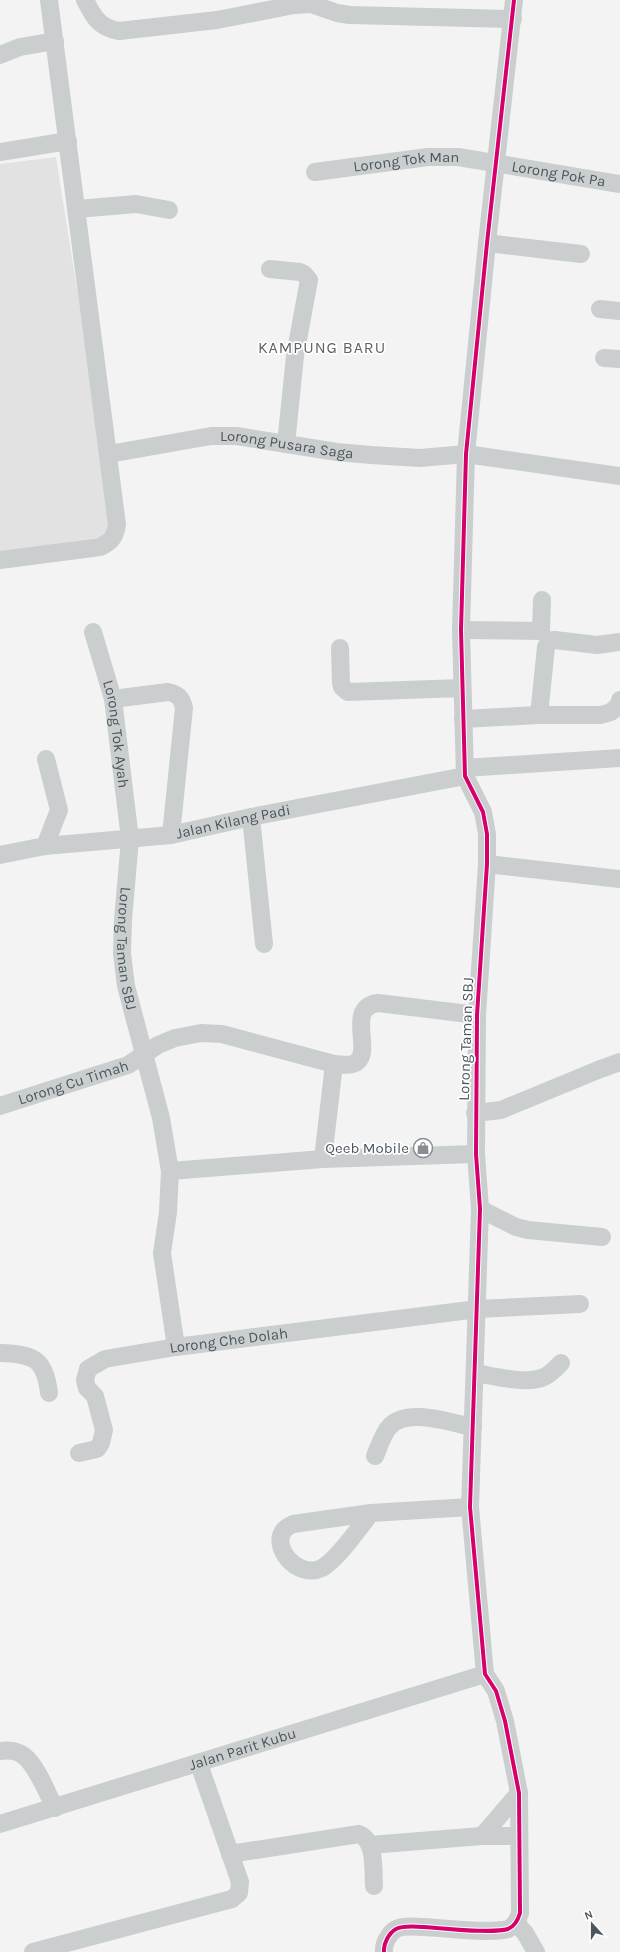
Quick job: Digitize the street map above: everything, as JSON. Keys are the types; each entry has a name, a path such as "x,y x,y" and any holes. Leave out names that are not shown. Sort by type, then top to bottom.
{"street":[{"path":"0,560 100,547 109,543 116,535 117,524 49,0"},
{"path":"85,0 93,17 100,24 110,30 119,31 217,20 294,5 311,4 336,13 513,19"},
{"path":"465,772 462,719 461,630 466,454 487,243 514,0"},
{"path":"0,55 20,47 55,41"},
{"path":"0,152 68,141"},
{"name":"Lorong Tok Man","path":"316,172 428,157 458,157 496,165"},
{"name":"Lorong Pok Pa","path":"496,165 620,184"},
{"path":"77,209 136,204 169,210"},
{"path":"487,243 581,254"},
{"path":"270,269 300,272 309,280 295,356 286,444"},
{"path":"600,309 620,311"},
{"name":"Lorong Pusara Saga","path":"109,454 211,436 236,436 337,452 420,458 466,454 620,476"},
{"path":"461,630 541,631 542,600"},
{"name":"Lorong Tok Ayah","path":"93,632 113,699 130,839"},
{"path":"539,715 546,647 549,642 556,640 597,644 620,642"},
{"path":"340,648 341,683 342,687 348,692 462,688"},
{"path":"113,699 168,692 176,694 182,700 184,708 171,835"},
{"path":"462,719 539,715 601,715 611,712 619,705 620,700"},
{"name":"Jalan Kilang Padi","path":"0,855 45,846 171,835 465,772 620,758"},
{"path":"45,846 59,810 46,759"},
{"name":"Lorong Taman SBJ","path":"465,772 483,812 487,834 487,864 477,1014 475,1113 480,1209 478,1309 470,1507 485,1674"},
{"path":"251,817 264,944"},
{"name":"Lorong Taman SBJ","path":"130,839 122,920 122,953 126,986 161,1118 170,1171 168,1212 162,1253 176,1347"},
{"path":"487,864 620,879"},
{"name":"Lorong Cu Timah","path":"0,1106 128,1065 158,1045 175,1038 201,1034 222,1034 334,1064 352,1065 360,1060 362,1052 361,1016 364,1009 370,1004 378,1003 477,1014"},
{"path":"475,1113 501,1110 620,1062"},
{"path":"323,1159 334,1064"},
{"path":"170,1171 323,1159 476,1154"},
{"path":"480,1209 516,1227 528,1230 602,1237"},
{"name":"Lorong Che Dolah","path":"79,1453 96,1449 101,1444 104,1433 95,1396 84,1384 88,1369 105,1359 176,1347 478,1309 580,1304"},
{"path":"0,1353 24,1354 41,1364 47,1376 50,1393"},
{"path":"475,1373 531,1381 543,1378 552,1373 561,1363"},
{"path":"375,1456 389,1427 404,1417 415,1416 473,1427"},
{"path":"371,1513 331,1561 321,1568 309,1570 299,1568 290,1561 284,1553 282,1535 285,1528 293,1524 371,1513 470,1507"},
{"path":"384,1952 383,1946 391,1933 399,1928 508,1929 516,1924 520,1913 519,1793 505,1721 496,1691 485,1674"},
{"name":"Jalan Parit Kubu","path":"1,1821 55,1808 485,1674"},
{"path":"0,1751 17,1752 25,1756 35,1770 55,1808"},
{"path":"33,1952 232,1899 239,1893 240,1882 199,1764"},
{"path":"482,1836 519,1793"},
{"path":"230,1854 354,1834 365,1836 370,1845 374,1886"},
{"path":"370,1845 482,1836 519,1836"},
{"path":"516,1924 525,1933 536,1952"}],"shaded area":[{"path":"56,157 116,535 0,552 0,164"}],"cycle path":[{"path":"384,1952 384,1946 389,1936 393,1931 399,1928 414,1927 479,1931 500,1930 508,1929 513,1926 520,1913 519,1793 505,1721 496,1691 485,1674 470,1507 480,1209 476,1154 477,1015 487,864 487,834 483,812 465,776 461,630 466,454 487,243 514,0"}],"place":[{"name":"Qeeb Mobile","path":"423,1148"}],"district":[{"name":"KAMPUNG BARU","path":"322,347"}]}
